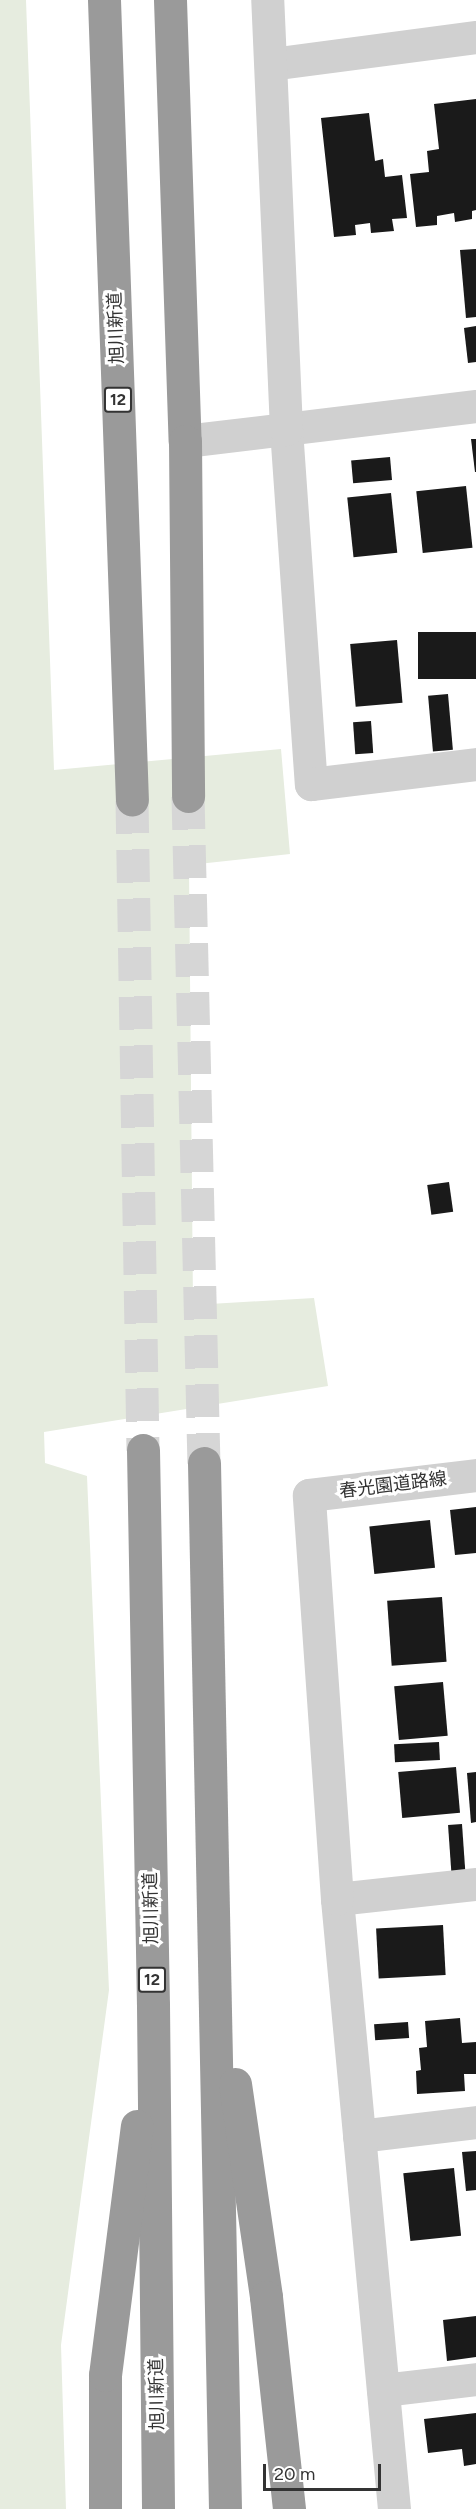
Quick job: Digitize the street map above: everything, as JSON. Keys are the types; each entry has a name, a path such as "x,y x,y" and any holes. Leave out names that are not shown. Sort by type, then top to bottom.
{"highway":[{"name":"旭川新道","path":"104,0 132,800"},
{"path":"170,0 185,441 188,796"},
{"name":"旭川新道","path":"142,1450 153,2006 158,2509"},
{"path":"204,1463 216,1949 225,2509"},
{"path":"216,1949 266,2297 289,2509"},
{"name":"12","path":"105,2509 105,2375 153,2006"}],"street":[{"path":"267,0 286,429 311,784 476,764"},
{"path":"271,64 476,38"},
{"path":"185,441 476,406"},
{"name":"春光園道路線","path":"338,1899 309,1495 476,1475"},
{"path":"394,2509 338,1899 476,1884"},
{"path":"359,2136 476,2122"},
{"path":"384,2390 476,2379"}],"shaded area":[{"path":"0,0 26,0 54,770 281,749 290,854 189,865 193,1305 314,1298 328,1386 44,1432 45,1463 87,1476 109,1990 61,2345 66,2509 0,2509"}],"building":[{"path":"476,99 476,210 472,211 472,219 455,222 454,213 437,216 437,225 416,227 410,174 429,172 427,151 439,149 434,104"},
{"path":"369,113 375,161 383,159 385,177 402,175 407,218 392,219 394,231 371,233 370,223 355,225 356,235 334,237 321,118"},
{"path":"476,249 476,317 466,318 460,250"},
{"path":"476,326 476,362 468,363 464,328"},
{"path":"471,439 476,439 476,472 475,472"},
{"path":"390,457 392,480 353,483 351,460"},
{"path":"466,486 472,548 423,553 416,491"},
{"path":"391,493 397,553 354,557 347,498"},
{"path":"418,632 476,632 476,679 418,679"},
{"path":"397,640 402,703 356,707 350,644"},
{"path":"448,694 453,750 433,752 428,696"},
{"path":"371,721 373,753 355,754 353,722"},
{"path":"449,1182 453,1212 431,1215 427,1185"},
{"path":"476,1507 476,1553 455,1555 450,1510"},
{"path":"430,1520 435,1568 374,1574 369,1526"},
{"path":"442,1597 447,1662 392,1666 387,1601"},
{"path":"443,1682 448,1736 399,1740 394,1686"},
{"path":"439,1742 440,1760 395,1762 394,1744"},
{"path":"456,1767 460,1813 402,1818 398,1772"},
{"path":"476,1772 476,1822 471,1823 467,1773"},
{"path":"462,1824 465,1871 451,1872 448,1825"},
{"path":"443,1925 446,1975 379,1978 376,1929"},
{"path":"460,2018 462,2043 476,2042 476,2074 464,2074 465,2091 417,2094 416,2071 421,2070 419,2048 427,2047 425,2021"},
{"path":"408,2022 409,2038 375,2040 374,2024"},
{"path":"476,2151 476,2190 466,2191 462,2152"},
{"path":"454,2168 461,2236 410,2241 403,2173"},
{"path":"476,2316 476,2357 447,2361 443,2320"},
{"path":"476,2413 476,2464 464,2466 462,2449 428,2453 424,2419"}],"tunnel":[{"path":"188,796 204,1463"},
{"path":"132,800 143,1450"}]}
